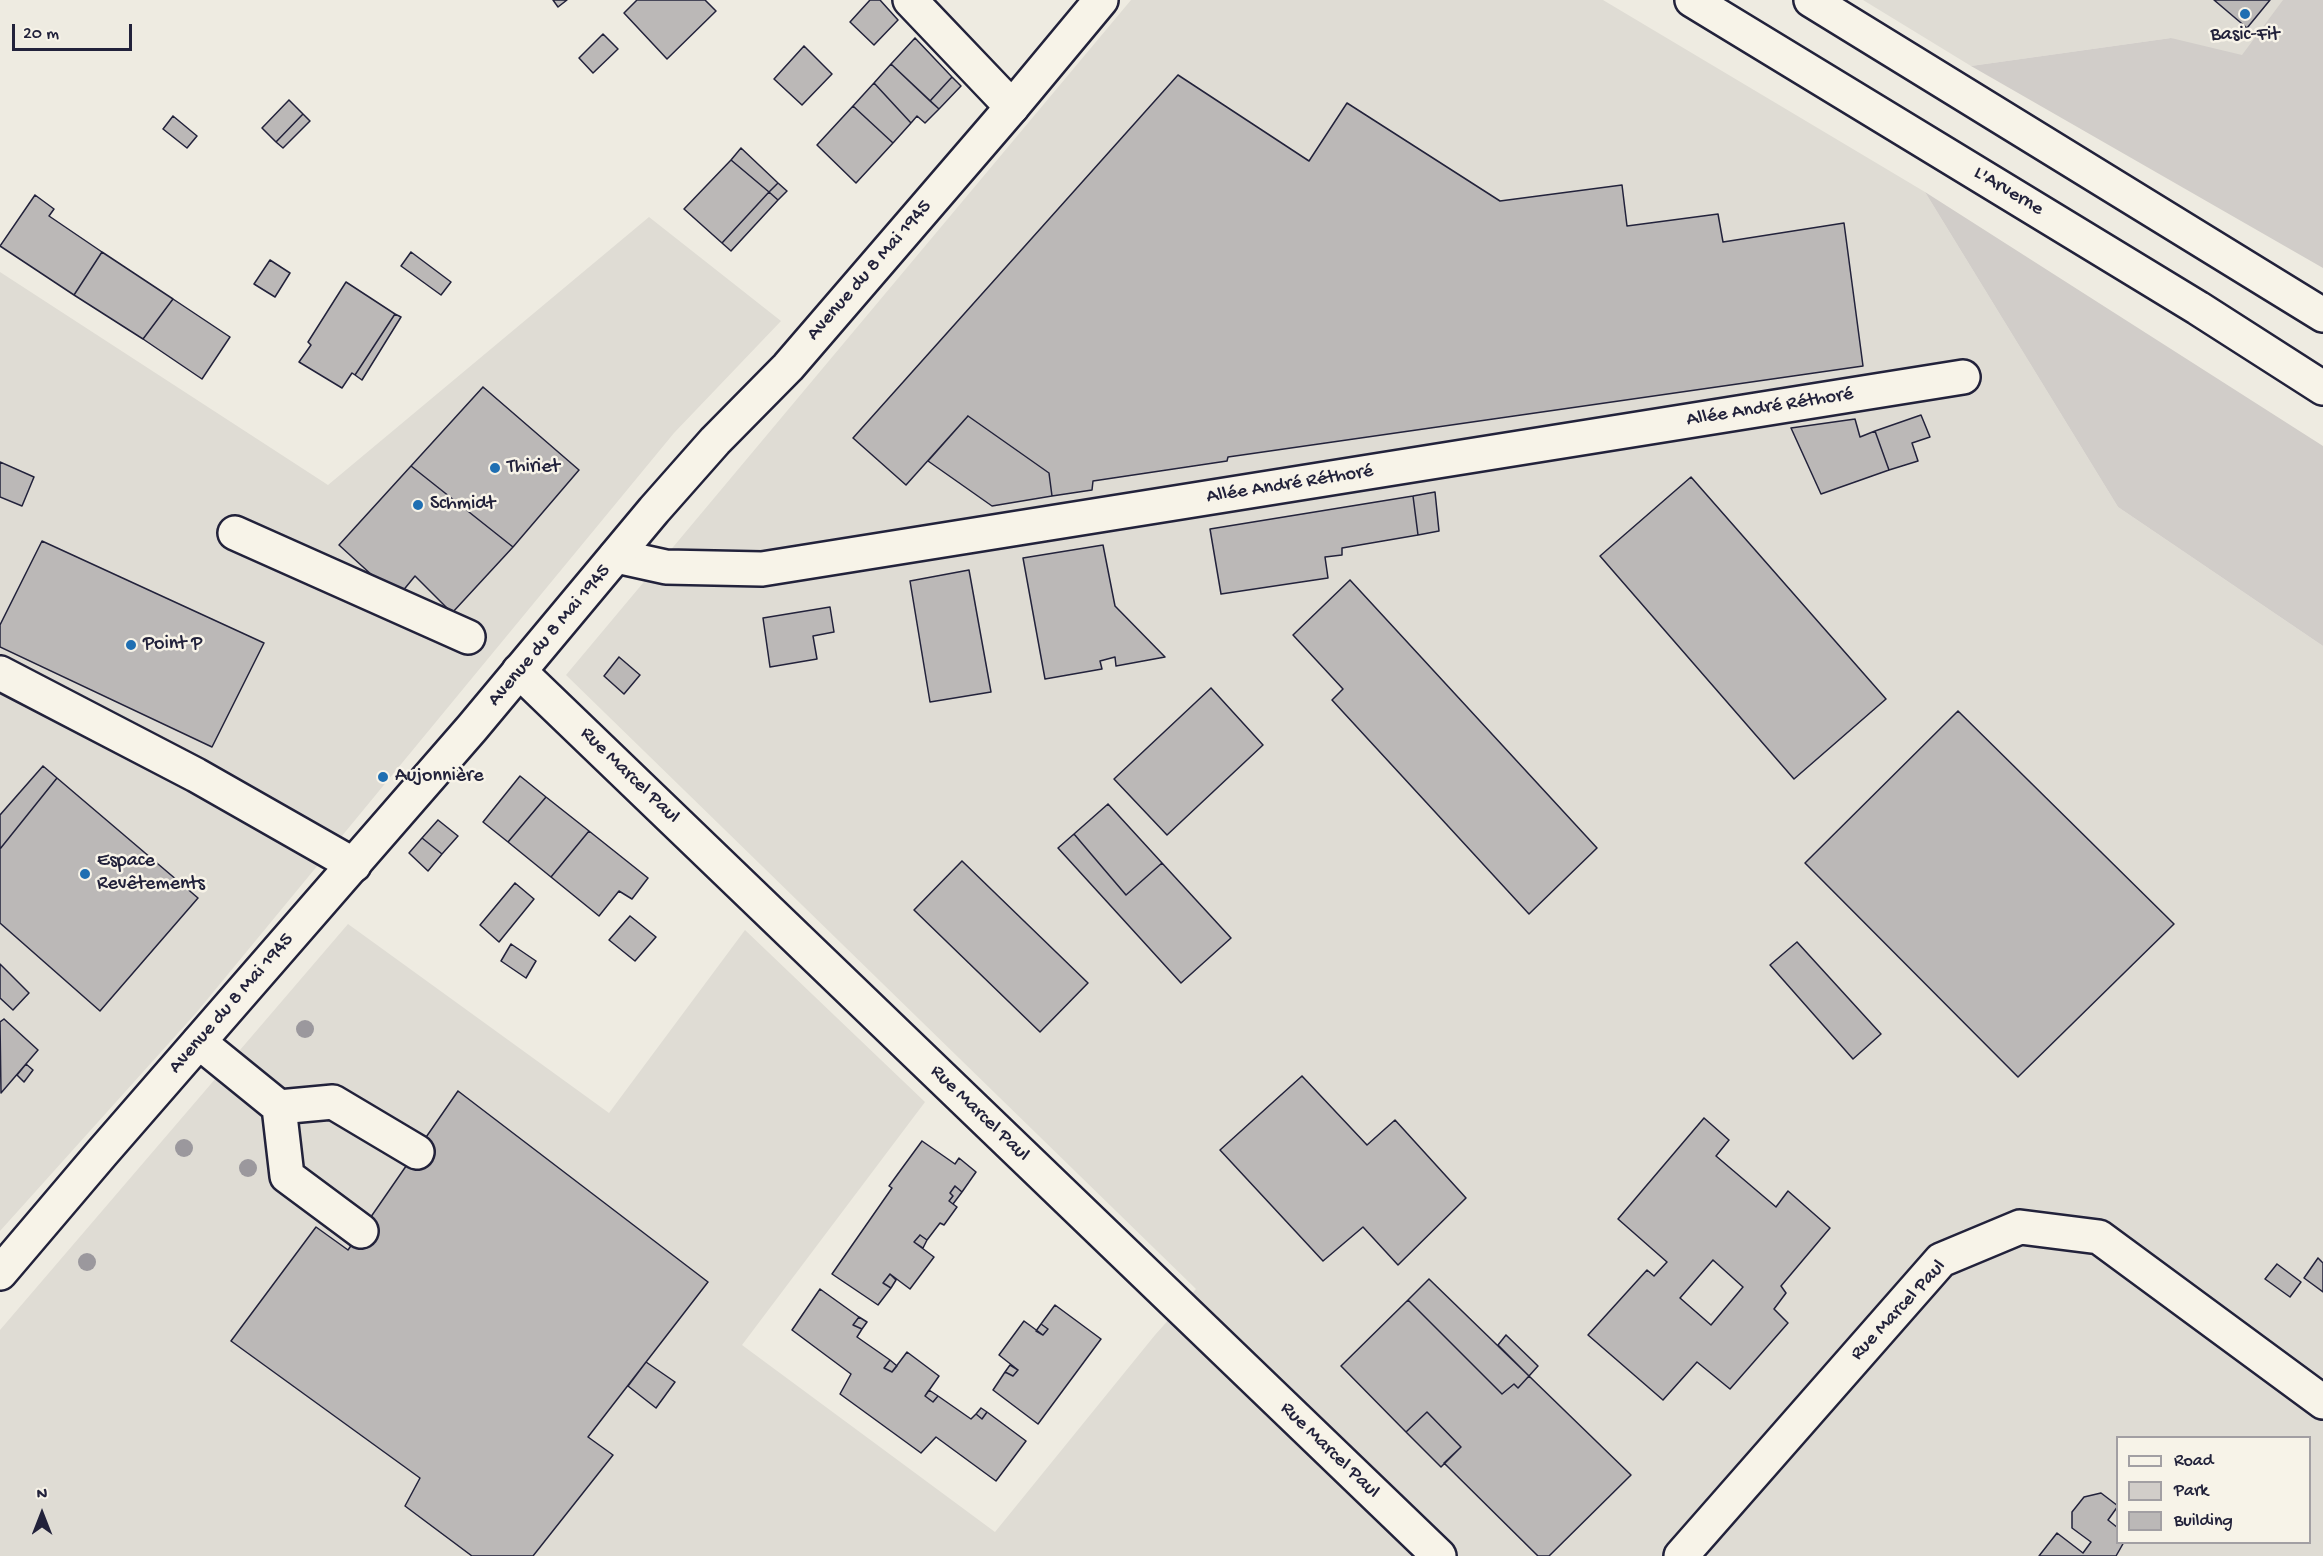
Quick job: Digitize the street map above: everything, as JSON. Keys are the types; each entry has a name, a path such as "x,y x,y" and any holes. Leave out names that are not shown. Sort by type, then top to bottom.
{"main road":[{"path":"910,0 1012,107"},
{"name":"Avenue du 8 Mai 1945","path":"0,1273 354,865 715,441 788,367 1101,0"},
{"name":"L'Arverne","path":"1692,0 2198,308 2323,388"},
{"path":"1811,0 2323,315"},
{"name":"Allée André Réthoré","path":"616,556 666,567 762,569 1963,377"},
{"path":"235,533 468,637"},
{"name":"Rue Marcel Paul","path":"519,671 1439,1556"},
{"path":"0,673 196,775 354,865"},
{"path":"199,1042 279,1107 287,1176 361,1231"},
{"path":"279,1107 333,1102 417,1152"},
{"name":"Rue Marcel Paul","path":"1681,1556 1941,1260 2020,1227 2099,1238 2323,1402"}],"shaded area":[{"path":"1131,0 1603,0 1925,192 2118,507 2323,646 2323,1556 0,1556 0,1330 348,924 609,1113 745,930 925,1102 742,1345 995,1532 1155,1335 1196,1289 566,675"},
{"path":"1863,0 2323,0 2323,110 2171,38 1971,66"},
{"path":"649,217 781,321 674,433 196,1013 0,1231 0,272 328,485"}],"green space":[{"path":"2283,0 2323,0 2323,268 1971,66 2171,38 2242,55"},
{"path":"1925,192 2323,446 2323,646 2118,507"}],"building":[{"path":"553,0 567,0 558,7"},
{"path":"637,0 705,0 716,11 667,59 624,13"},
{"path":"870,0 880,0 898,20 874,45 850,22"},
{"name":"Basic-Fit","path":"2214,0 2270,0 2247,28"},
{"path":"603,34 618,49 593,73 579,58"},
{"path":"915,38 952,77 930,101 891,64"},
{"path":"804,46 832,74 802,105 774,79"},
{"path":"891,64 939,109 925,123 917,116 911,123 874,83"},
{"path":"1178,75 1309,161 1347,103 1500,201 1622,185 1627,226 1718,214 1723,242 1844,223 1863,366 1228,457 1227,461 1093,481 1092,490 1052,496 1049,473 968,416 906,485 853,438"},
{"path":"952,77 961,86 939,109 930,101"},
{"path":"874,83 911,123 893,143 853,106"},
{"path":"289,100 303,114 276,142 262,128"},
{"path":"853,106 893,143 856,183 817,145"},
{"path":"303,114 310,121 283,148 276,142"},
{"path":"173,116 197,136 187,148 163,129"},
{"path":"741,148 778,183 769,192 731,160"},
{"path":"731,160 769,192 722,243 684,209"},
{"path":"778,183 787,191 778,200 769,192"},
{"path":"769,192 778,200 731,251 722,243"},
{"path":"35,195 54,209 49,216 102,252 74,295 0,246"},
{"path":"102,252 173,299 143,339 74,295"},
{"path":"411,252 451,282 441,295 401,266"},
{"path":"270,260 290,273 275,297 254,284"},
{"path":"346,282 395,314 355,375 352,373 342,388 299,362 311,345 308,342"},
{"path":"173,299 230,337 202,379 143,339"},
{"path":"395,314 401,317 362,380 355,375"},
{"name":"Thiriet","path":"483,387 579,470 513,547 411,466"},
{"path":"1921,415 1930,437 1912,443 1918,461 1889,470 1875,431"},
{"path":"968,416 1049,473 1052,496 992,506 928,461"},
{"path":"1855,419 1860,437 1875,431 1889,470 1821,494 1791,428"},
{"path":"0,462 34,477 22,506 0,497"},
{"name":"Schmidt","path":"411,466 513,547 452,613 415,576 397,598 339,545"},
{"path":"1691,477 1886,699 1794,779 1600,556"},
{"path":"1435,492 1439,531 1418,535 1413,496"},
{"path":"1413,496 1418,535 1342,548 1342,555 1325,557 1328,578 1221,594 1210,529"},
{"name":"Point P","path":"42,541 264,643 212,747 0,647 0,625"},
{"path":"1103,545 1115,606 1165,657 1116,666 1115,657 1100,661 1102,669 1045,679 1023,558"},
{"path":"969,570 991,692 930,702 910,581"},
{"path":"1350,580 1597,848 1529,914 1332,700 1343,689 1293,635"},
{"path":"830,607 834,632 813,636 817,659 770,667 763,618"},
{"path":"619,657 640,675 624,694 604,676"},
{"path":"1211,688 1263,745 1167,835 1114,779"},
{"path":"1958,711 2174,924 2018,1077 1805,863"},
{"path":"43,766 57,778 0,849 0,815"},
{"path":"520,776 546,797 508,842 483,822"},
{"name":"Espace Revêtements","path":"57,778 198,898 100,1011 0,923 0,849"},
{"path":"546,797 589,831 551,877 508,842"},
{"path":"1108,804 1162,863 1126,895 1074,834"},
{"path":"438,820 458,836 442,854 422,838"},
{"path":"589,831 648,878 632,899 619,891 599,916 551,877"},
{"path":"1074,834 1126,895 1162,863 1231,938 1181,983 1058,848"},
{"path":"422,838 442,854 428,871 409,853"},
{"path":"962,861 1088,983 1040,1032 914,910"},
{"path":"515,883 534,899 499,942 480,925"},
{"path":"630,916 656,937 635,961 609,940"},
{"path":"1797,942 1881,1034 1853,1059 1770,965"},
{"path":"511,944 536,961 526,978 501,961"},
{"path":"0,964 29,993 13,1010 0,998"},
{"path":"4,1019 38,1050 1,1093 0,1022"},
{"path":"26,1064 33,1070 24,1082 17,1075"},
{"path":"1302,1076 1367,1145 1395,1120 1466,1198 1398,1265 1363,1227 1323,1261 1220,1150"},
{"path":"458,1091 708,1282 588,1437 613,1455 533,1556 472,1556 405,1506 420,1478 231,1341 316,1227 348,1250"},
{"path":"1704,1118 1729,1140 1716,1156 1776,1207 1788,1191 1830,1228 1781,1286 1786,1293 1774,1309 1788,1323 1730,1389 1697,1362 1663,1400 1588,1335 1647,1270 1654,1276 1667,1262 1618,1219","holes":["1713,1260 1743,1287 1711,1325 1680,1298"]},
{"path":"922,1141 955,1164 959,1158 976,1172 962,1192 955,1186 950,1193 953,1196 949,1201 957,1207 944,1225 940,1223 927,1240 920,1235 914,1242 934,1257 910,1289 890,1274 883,1283 891,1288 878,1305 832,1274 892,1188 889,1186"},
{"path":"955,1186 962,1192 953,1204 949,1201 953,1196 950,1193"},
{"path":"920,1235 927,1240 923,1248 914,1242"},
{"path":"2318,1258 2323,1263 2323,1292 2304,1278"},
{"path":"2277,1264 2301,1282 2290,1297 2265,1279"},
{"path":"890,1274 896,1280 891,1288 883,1283"},
{"path":"1429,1279 1529,1376 1518,1388 1514,1384 1502,1394 1408,1300"},
{"path":"820,1289 859,1317 853,1325 862,1329 857,1337 890,1360 884,1368 892,1372 907,1352 939,1376 925,1396 933,1402 938,1396 971,1419 976,1414 982,1419 987,1412 1026,1441 996,1481 936,1437 921,1453 840,1394 851,1374 792,1330"},
{"path":"1408,1300 1502,1394 1514,1384 1518,1388 1529,1376 1631,1475 1549,1556 1538,1556 1444,1463 1461,1447 1427,1412 1406,1432 1341,1366"},
{"path":"1055,1305 1101,1339 1038,1424 993,1390 1005,1372 1013,1376 1018,1370 999,1355 1024,1321 1043,1335 1048,1329 1041,1324"},
{"path":"859,1317 867,1322 862,1329 853,1325"},
{"path":"1041,1324 1048,1329 1043,1335 1036,1331"},
{"path":"1506,1335 1538,1366 1529,1376 1498,1345"},
{"path":"890,1360 897,1366 892,1372 884,1368"},
{"path":"646,1362 675,1382 656,1408 628,1386"},
{"path":"1010,1365 1018,1370 1013,1376 1005,1372"},
{"path":"929,1390 938,1396 933,1402 925,1396"},
{"path":"981,1408 987,1412 982,1419 976,1414"},
{"path":"1427,1412 1461,1447 1441,1467 1406,1432"},
{"path":"2101,1493 2116,1504 2116,1509 2108,1520 2116,1526 2116,1544 2123,1544 2116,1556 2039,1556 2057,1533 2083,1553 2091,1542 2072,1528 2072,1512 2084,1497"}],"place":[{"name":"Basic-Fit","path":"2245,14"},
{"name":"Thiriet","path":"495,468"},
{"name":"Schmidt","path":"418,505"},
{"name":"Point P","path":"131,645"},
{"name":"Aujonnière","path":"383,777"},
{"name":"Espace Revêtements","path":"85,874"}]}
